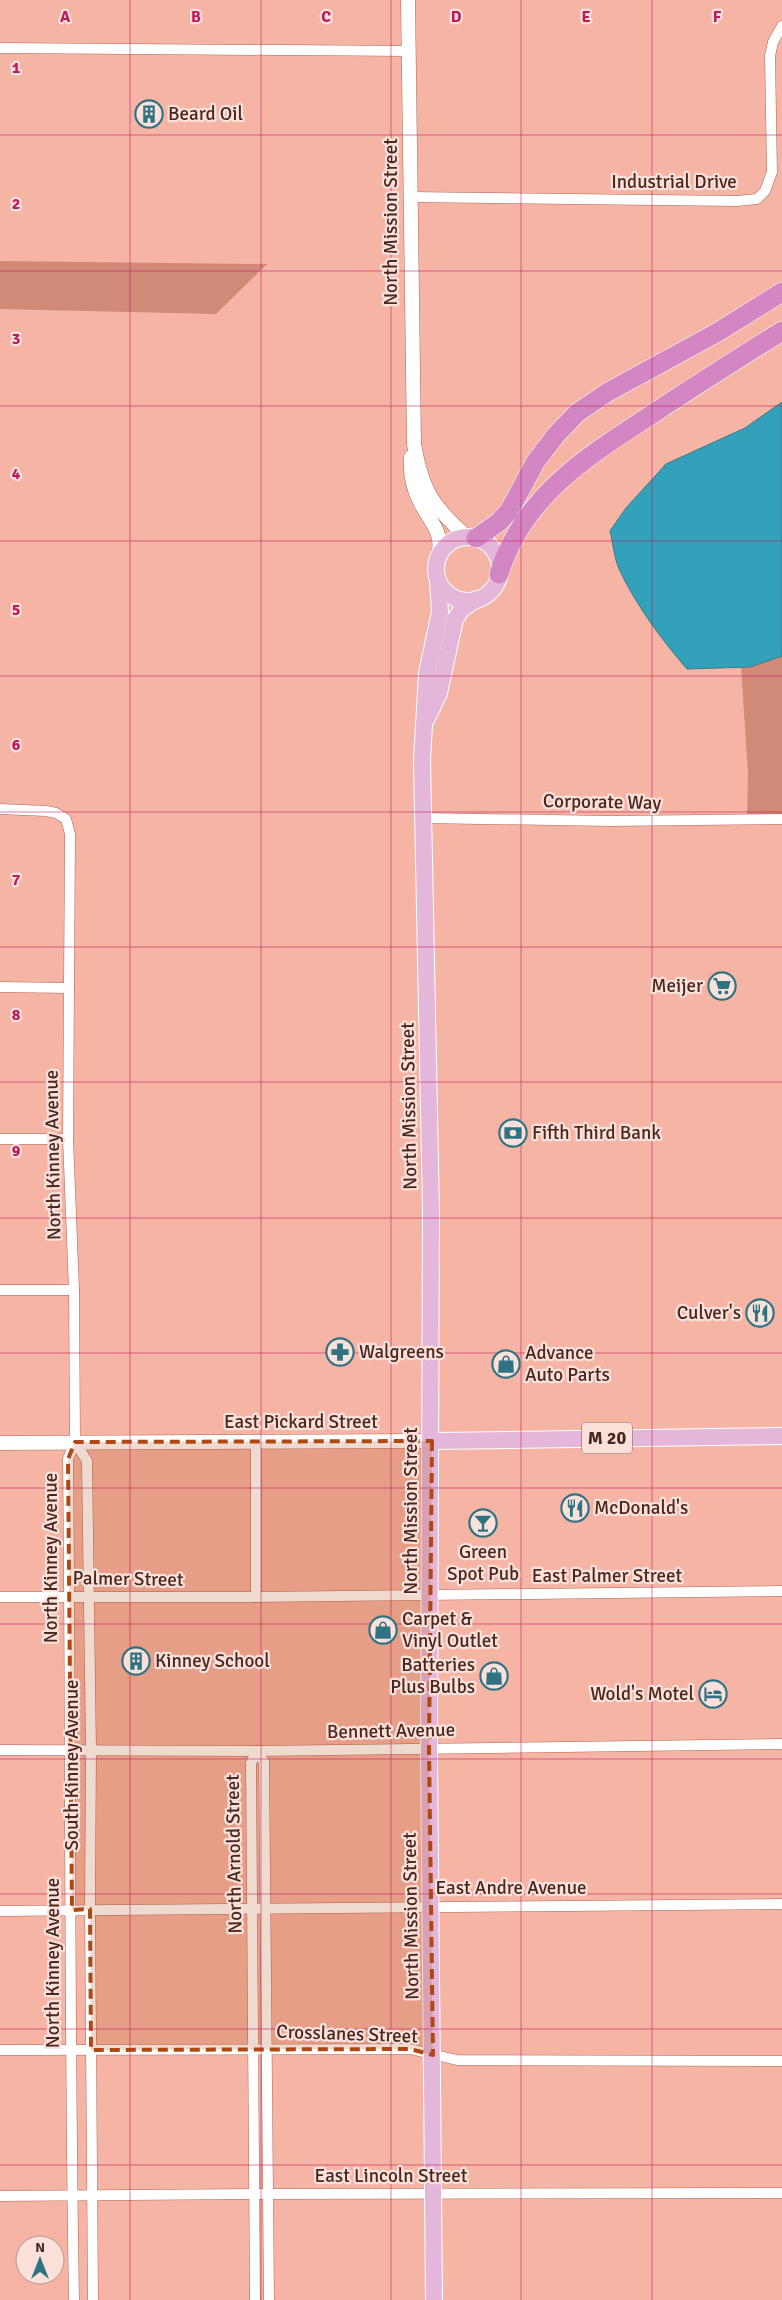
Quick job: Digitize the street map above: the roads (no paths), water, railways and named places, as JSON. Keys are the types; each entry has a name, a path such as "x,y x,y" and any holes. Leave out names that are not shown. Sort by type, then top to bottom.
{"highway":[{"path":"471,537 499,522 509,511 536,460 556,435 577,414 608,392 718,332 782,292"},
{"path":"499,574 512,540 527,516 546,494 578,464 782,331"}],"main road":[{"name":"North Mission Street","path":"408,0 407,51 414,444 411,476 419,500 440,537 436,569 440,612 426,679 422,751 431,1211 432,1441 429,1748 434,2300"},
{"name":"North Mission Street","path":"414,444 423,482 440,512 471,537 486,543 494,551 499,562 499,574 492,590 462,609 455,619 439,693 425,722"},
{"path":"438,558 448,544 471,537"},
{"path":"438,581 445,591 454,597 466,600 477,599"},
{"name":"East Pickard Street","path":"0,1443 432,1441 782,1436"}],"street":[{"name":"Industrial Drive","path":"411,197 728,201 758,199 765,191 772,172 770,56 773,42 782,26"},
{"path":"0,48 407,51"},
{"name":"North Kinney Avenue","path":"0,809 56,813 66,819 70,834 68,1139 74,1290 75,1442 68,1459 69,1750 72,1910 70,2050 74,2300"},
{"name":"Corporate Way","path":"422,818 782,819"},
{"path":"0,987 68,988"},
{"path":"0,1139 68,1139"},
{"path":"0,1290 74,1290"},
{"name":"South Kinney Avenue","path":"75,1442 87,1462 91,1749 90,1909 93,2300"},
{"path":"256,1442 256,1597"},
{"name":"East Palmer Street","path":"256,1597 782,1592"},
{"name":"Palmer Street","path":"0,1597 256,1597"},
{"name":"Bennett Avenue","path":"0,1750 257,1751 782,1744"},
{"name":"North Arnold Street","path":"257,1751 264,1762 267,1910 269,2300"},
{"name":"North Arnold Street","path":"256,2300 251,1763 257,1751"},
{"name":"East Andre Avenue","path":"0,1911 782,1904"},
{"name":"Crosslanes Street","path":"0,2050 410,2049 457,2060 782,2061"},
{"name":"East Lincoln Street","path":"0,2196 782,2193"}],"water":[{"path":"782,402 782,656 750,667 687,669 668,646 633,596 617,564 610,531 626,508 666,464 745,428"}],"place":[{"name":"Beard Oil","path":"149,114"},
{"name":"Meijer","path":"722,986"},
{"name":"Fifth Third Bank","path":"513,1133"},
{"name":"Culver's","path":"760,1313"},
{"name":"Walgreens","path":"340,1352"},
{"name":"Advance Auto Parts","path":"506,1364"},
{"name":"McDonald's","path":"575,1508"},
{"name":"Green Spot Pub","path":"483,1523"},
{"name":"Carpet & Vinyl Outlet","path":"383,1630"},
{"name":"Kinney School","path":"136,1661"},
{"name":"Batteries Plus Bulbs","path":"494,1676"},
{"name":"Wold's Motel","path":"713,1694"}]}
